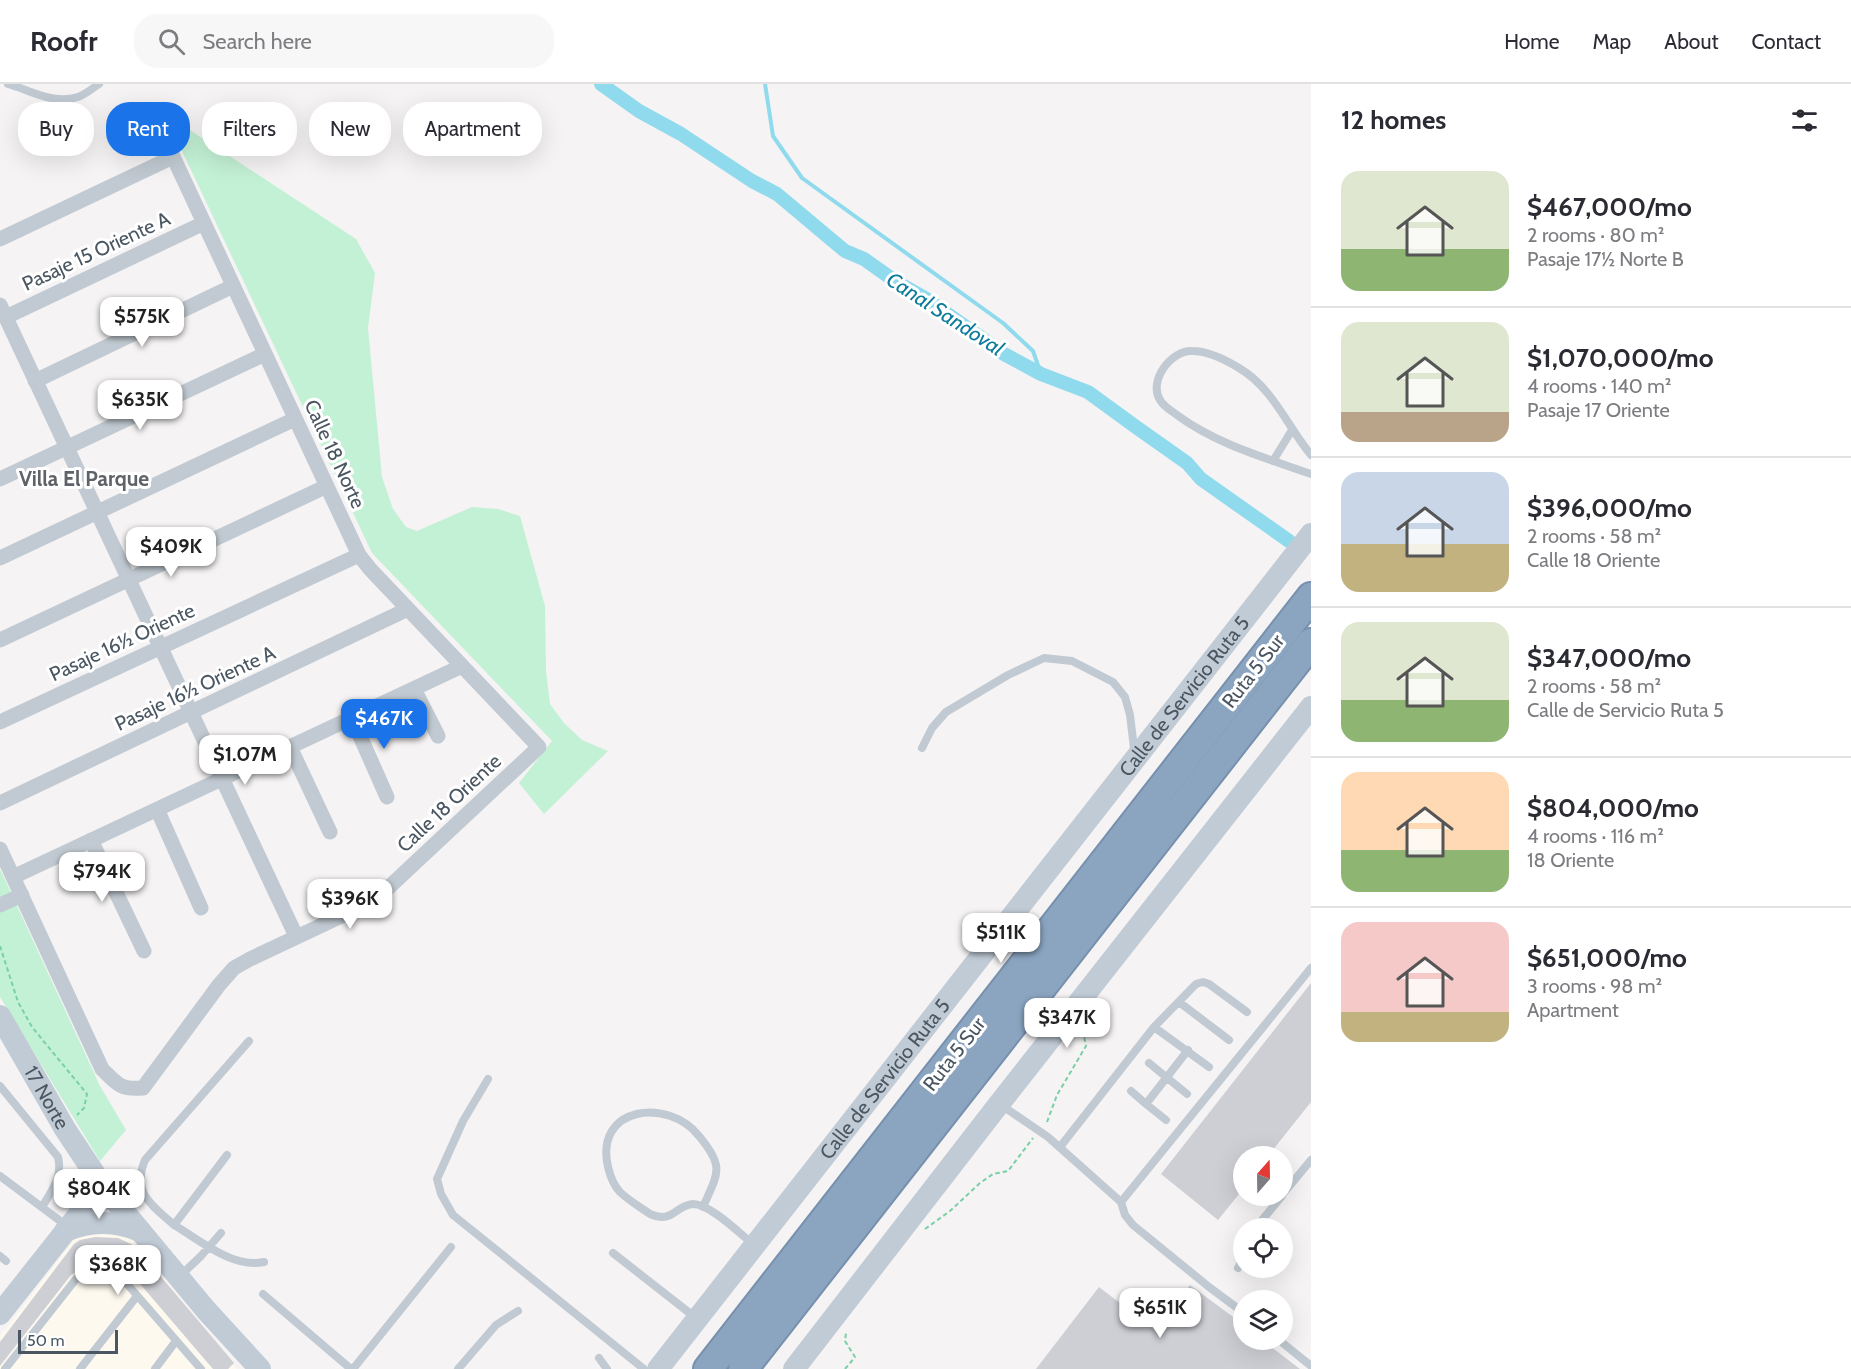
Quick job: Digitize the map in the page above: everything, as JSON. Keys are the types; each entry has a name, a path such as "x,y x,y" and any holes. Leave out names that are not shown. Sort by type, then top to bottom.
{"highway":[{"name":"Ruta 5 Sur","path":"708,1369 1311,597"},
{"name":"Ruta 5 Sur","path":"743,1369 1311,643"}],"street":[{"name":"Calle 18 Norte","path":"173,157 359,555 539,747"},
{"path":"0,239 173,157"},
{"name":"Pasaje 15 Oriente A","path":"3,311 204,223"},
{"path":"35,381 234,286"},
{"path":"3,311 296,936"},
{"path":"0,479 265,354"},
{"path":"0,558 296,419"},
{"path":"0,640 327,486"},
{"name":"Calle de Servicio Ruta 5","path":"658,1369 1311,534"},
{"name":"Pasaje 16½ Oriente","path":"0,722 359,555"},
{"name":"Pasaje 16½ Oriente A","path":"0,803 408,609"},
{"path":"13,877 462,666"},
{"path":"414,688 438,736"},
{"path":"794,1369 1311,707"},
{"path":"352,718 387,797"},
{"path":"290,747 330,832"},
{"name":"Calle 18 Oriente","path":"22,895 102,1069 117,1083 128,1089 142,1088 227,975 240,964 352,911 387,889 539,747"},
{"path":"157,809 201,908"},
{"path":"91,840 144,951"},
{"path":"0,849 22,895 0,905"},
{"name":"17 Norte","path":"0,1016 102,1185 260,1369"},
{"path":"0,1314 102,1185"},
{"path":"67,1229 104,1222 140,1231"}],"lane":[{"path":"8,84 58,100 79,97 99,84"},
{"path":"1311,455 1292,430 1275,401 1261,385 1239,368 1206,353 1190,350 1177,354 1166,364 1157,384 1159,399 1165,406 1196,427 1249,452 1311,474"},
{"path":"1273,461 1292,430"},
{"path":"922,748 932,728 946,712 1008,675 1044,658 1072,661 1113,682 1125,697 1134,748 1140,753"},
{"path":"1121,1202 1311,968"},
{"path":"1060,1147 1154,1027 1196,984 1203,982 1209,984 1247,1012"},
{"path":"1179,1002 1229,1040"},
{"path":"1154,1027 1209,1067"},
{"path":"249,1041 145,1160 140,1176 143,1194 174,1225 238,1262 254,1264 264,1262"},
{"path":"1146,1104 1188,1050"},
{"path":"1149,1063 1187,1094"},
{"path":"488,1079 462,1122 437,1179 441,1194 453,1215 644,1369"},
{"path":"0,1086 58,1157 61,1167 59,1177 42,1207"},
{"path":"1131,1091 1166,1120"},
{"path":"999,1104 1060,1147 1121,1202 1125,1215 1133,1225 1233,1305"},
{"path":"703,1207 717,1175 717,1164 695,1131 683,1121 667,1115 634,1114 624,1118 610,1136 607,1148 610,1174 619,1191 655,1216 672,1215 689,1205 703,1207 754,1245"},
{"path":"174,1225 227,1155"},
{"path":"1293,1182 1311,1160"},
{"path":"0,1176 67,1229"},
{"path":"1264,1218 1273,1206"},
{"path":"179,1277 221,1233"},
{"path":"263,1294 352,1369 451,1247"},
{"path":"613,1253 697,1319"},
{"path":"6,1369 82,1274 98,1269 120,1278 201,1369"},
{"path":"80,1369 137,1296"},
{"path":"458,1369 496,1325 518,1311"},
{"path":"155,1369 176,1341"},
{"path":"1291,1350 1311,1366"},
{"path":"599,1358 607,1369"}],"path":[{"path":"925,1229 950,1211 980,1183 993,1174 1008,1171 1049,1120 1057,1095 1086,1046 1082,1026"},
{"path":"845,1369 855,1357 845,1341 846,1330"}],"shaded area":[{"path":"104,1228 130,1236 237,1369 0,1369 0,1336 77,1236"}],"green space":[{"path":"190,130 202,138 202,156 230,156 356,239 375,273 368,328 382,477 393,509 406,527 417,531 472,507 498,509 520,516 545,606 546,671 550,704 564,723 582,740 608,751 544,814 519,783 552,741 372,553 184,156 190,156"},
{"path":"0,869 100,1086 126,1130 100,1161 0,997"}],"building":[{"path":"1311,983 1311,1102 1276,1146 1233,1146 1233,1202 1218,1220 1161,1174"},
{"path":"95,1237 118,1238 135,1246 234,1363 228,1369 213,1369 129,1271 113,1259 99,1258 71,1275 0,1366 0,1342 74,1244 80,1240"},
{"path":"1190,1285 1233,1317 1233,1350 1275,1350 1300,1369 1036,1369 1099,1287 1155,1330"}],"waterway":[{"name":"Canal Sandoval","path":"601,84 639,111 681,134 752,181 777,194 845,251 864,259 895,281 925,298 1004,354 1041,374 1088,392 1187,463 1201,479 1289,541"},
{"path":"765,84 773,136 802,178 1003,323 1033,351 1041,374"}],"district":[{"name":"Villa El Parque","path":"84,479"}]}
